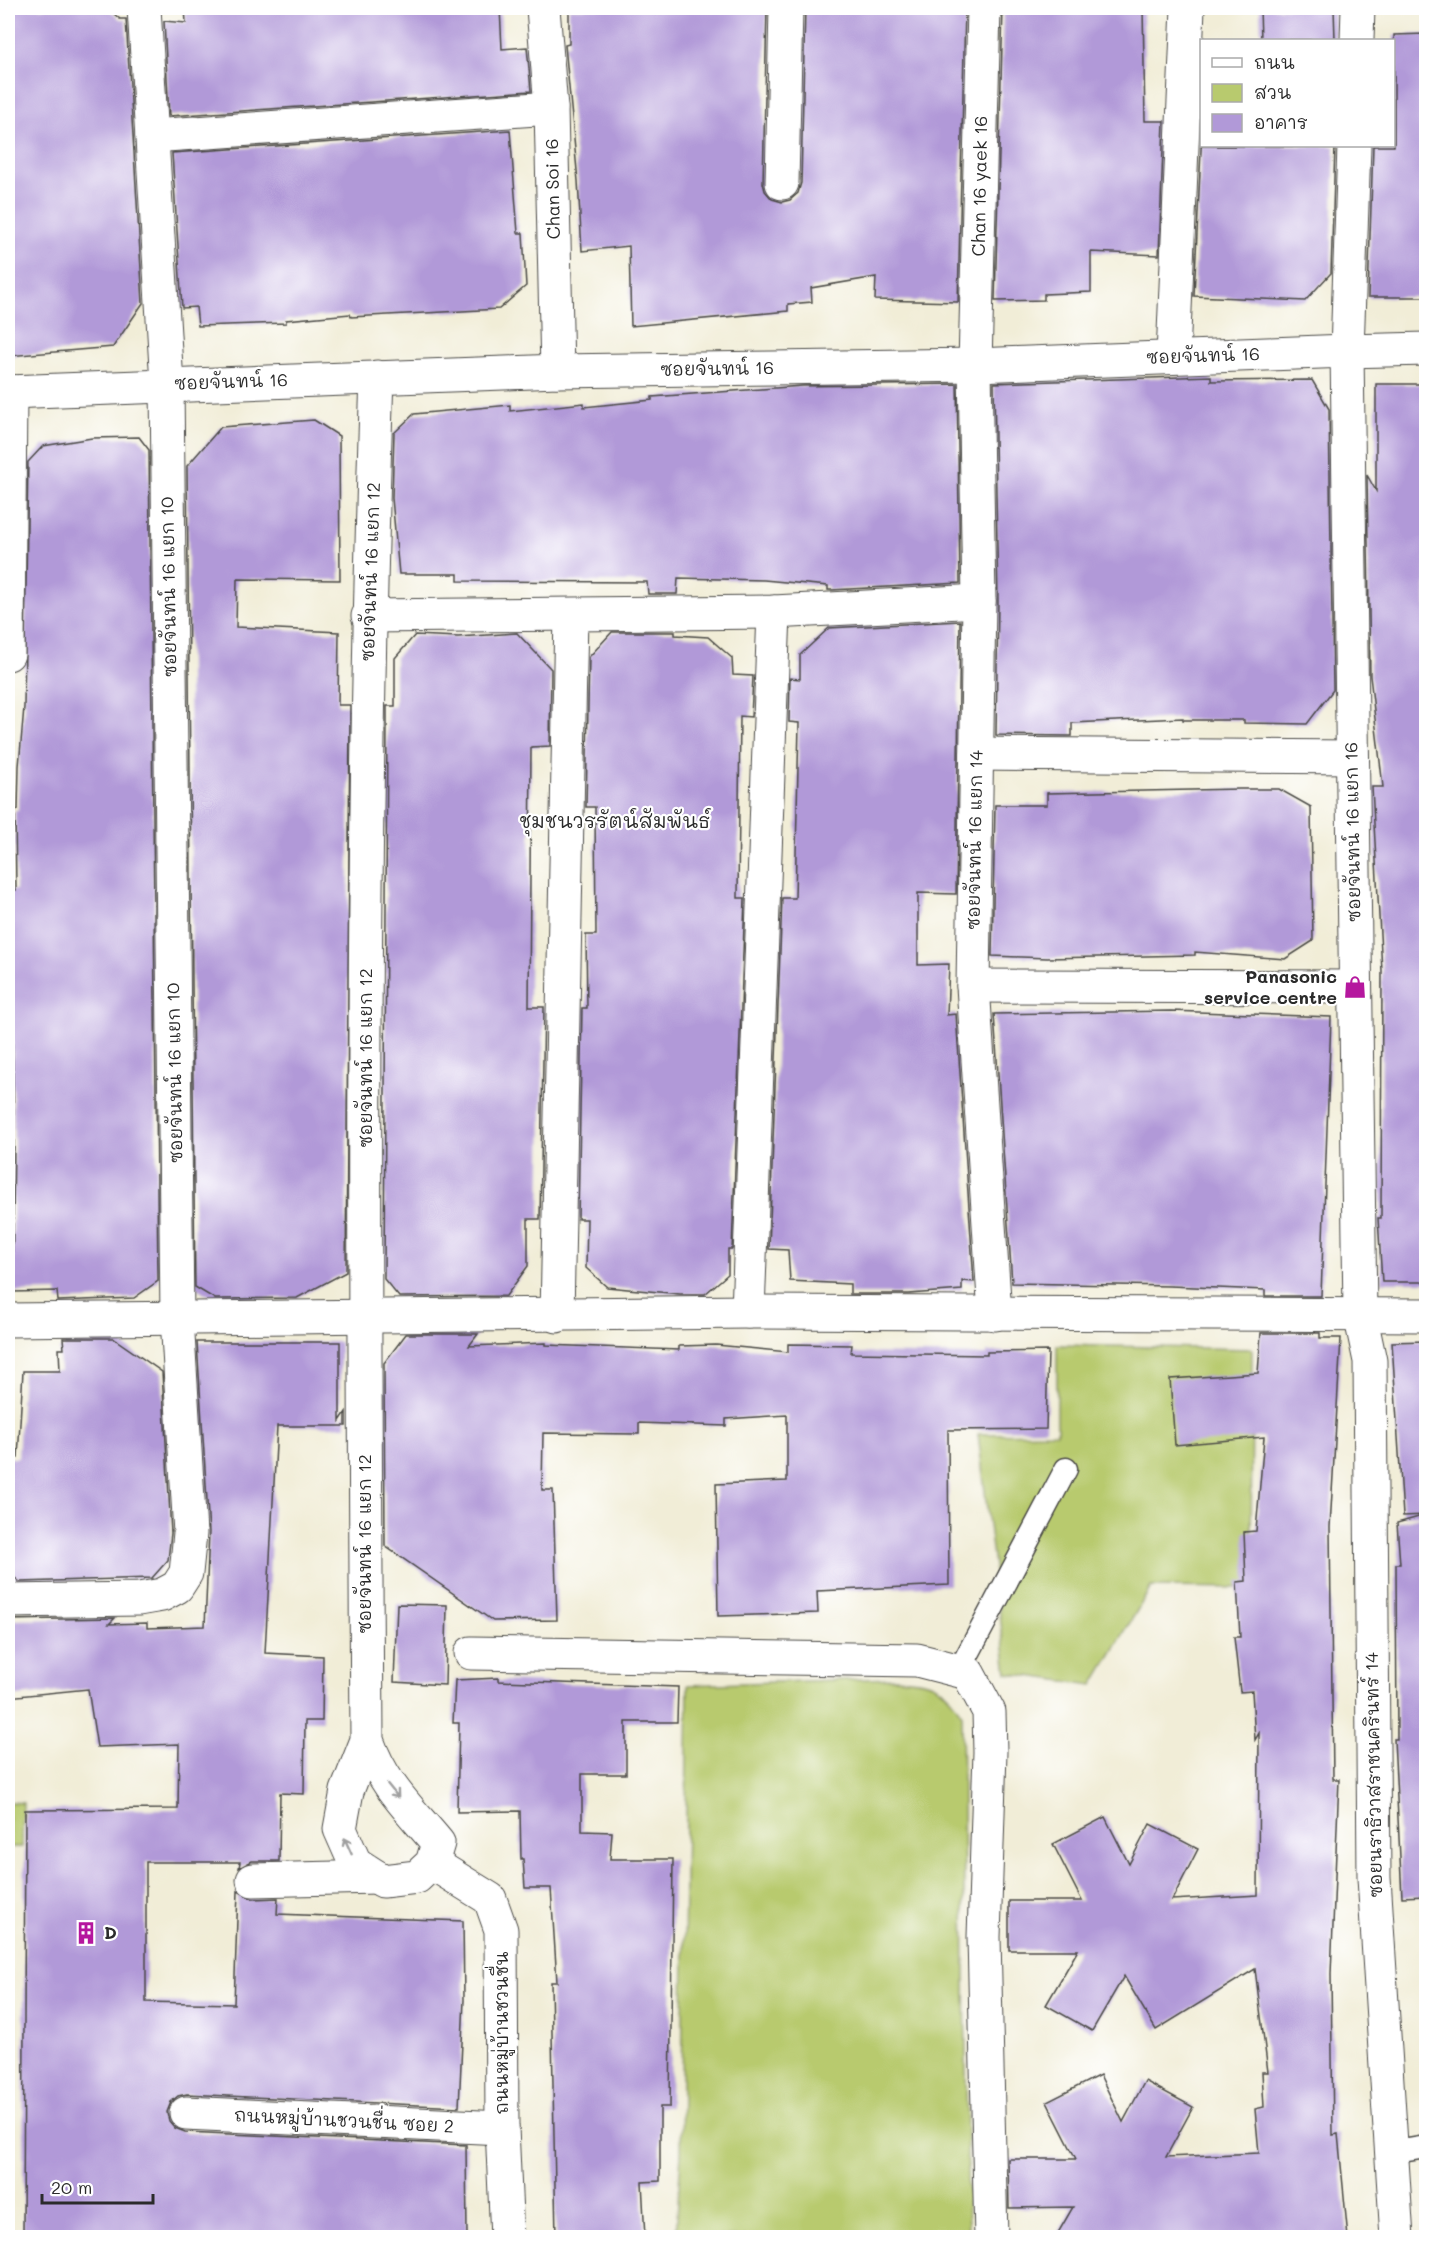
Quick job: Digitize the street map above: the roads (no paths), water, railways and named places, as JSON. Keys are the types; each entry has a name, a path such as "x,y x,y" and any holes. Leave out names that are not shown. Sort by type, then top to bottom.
{"street":[{"name":"ซอยจันทน์ 16 แยก 10","path":"8,1601 139,1599 162,1595 177,1587 183,1579 190,1533 177,1318 167,384 144,8"},
{"name":"Chan Soi 16","path":"543,8 551,108 557,371"},
{"path":"782,183 786,8"},
{"name":"Chan 16 yaek 16","path":"975,365 984,8"},
{"path":"1173,356 1188,8"},
{"path":"1357,39 1358,8"},
{"path":"153,136 551,108"},
{"name":"ซอยจันทน์ 16 แยก 16","path":"1354,147 1347,351 1360,1314"},
{"name":"ซอยจันทน์ 16","path":"9,391 557,371 975,365 1173,356 1426,349"},
{"name":"ซอยจันทน์ 16 แยก 14","path":"975,365 979,601 973,986 995,1314"},
{"name":"ซอยจันทน์ 16 แยก 12","path":"367,1740 364,1317 369,616 377,377"},
{"path":"8,654 9,391"},
{"path":"369,616 774,612 979,601"},
{"path":"748,1312 774,612"},
{"path":"557,1316 572,615"},
{"path":"977,754 1352,757"},
{"path":"973,986 1355,987"},
{"path":"8,1320 557,1316 748,1312 1426,1315"},
{"name":"ซอยนราธิวาสราชนครินทร์ 14","path":"1360,1314 1370,1361 1374,1878 1396,2238"},
{"path":"471,1653 917,1660 968,1673 989,1712 990,1752 984,1937 991,2238"},
{"path":"367,1740 374,1761 389,1788 438,1843 432,1863 417,1877 383,1881 355,1863 340,1829 347,1791 367,1740"},
{"name":"ถนนหมู่บ้านชวนชื่น","path":"432,1863 490,1899 501,1930 502,2128 507,2238"},
{"path":"253,1880 377,1876"},
{"name":"ถนนหมู่บ้านชวนชื่น ซอย 2","path":"186,2114 502,2128"}],"lane":[{"path":"959,1671 1066,1469"},
{"path":"1390,2153 1426,2147"}],"place":[{"name":"Panasonic service centre","path":"1355,987"},
{"name":"D","path":"86,1933"}],"district":[{"name":"ชุมชนวรรัตน์สัมพันธ์","path":"615,821"}]}
